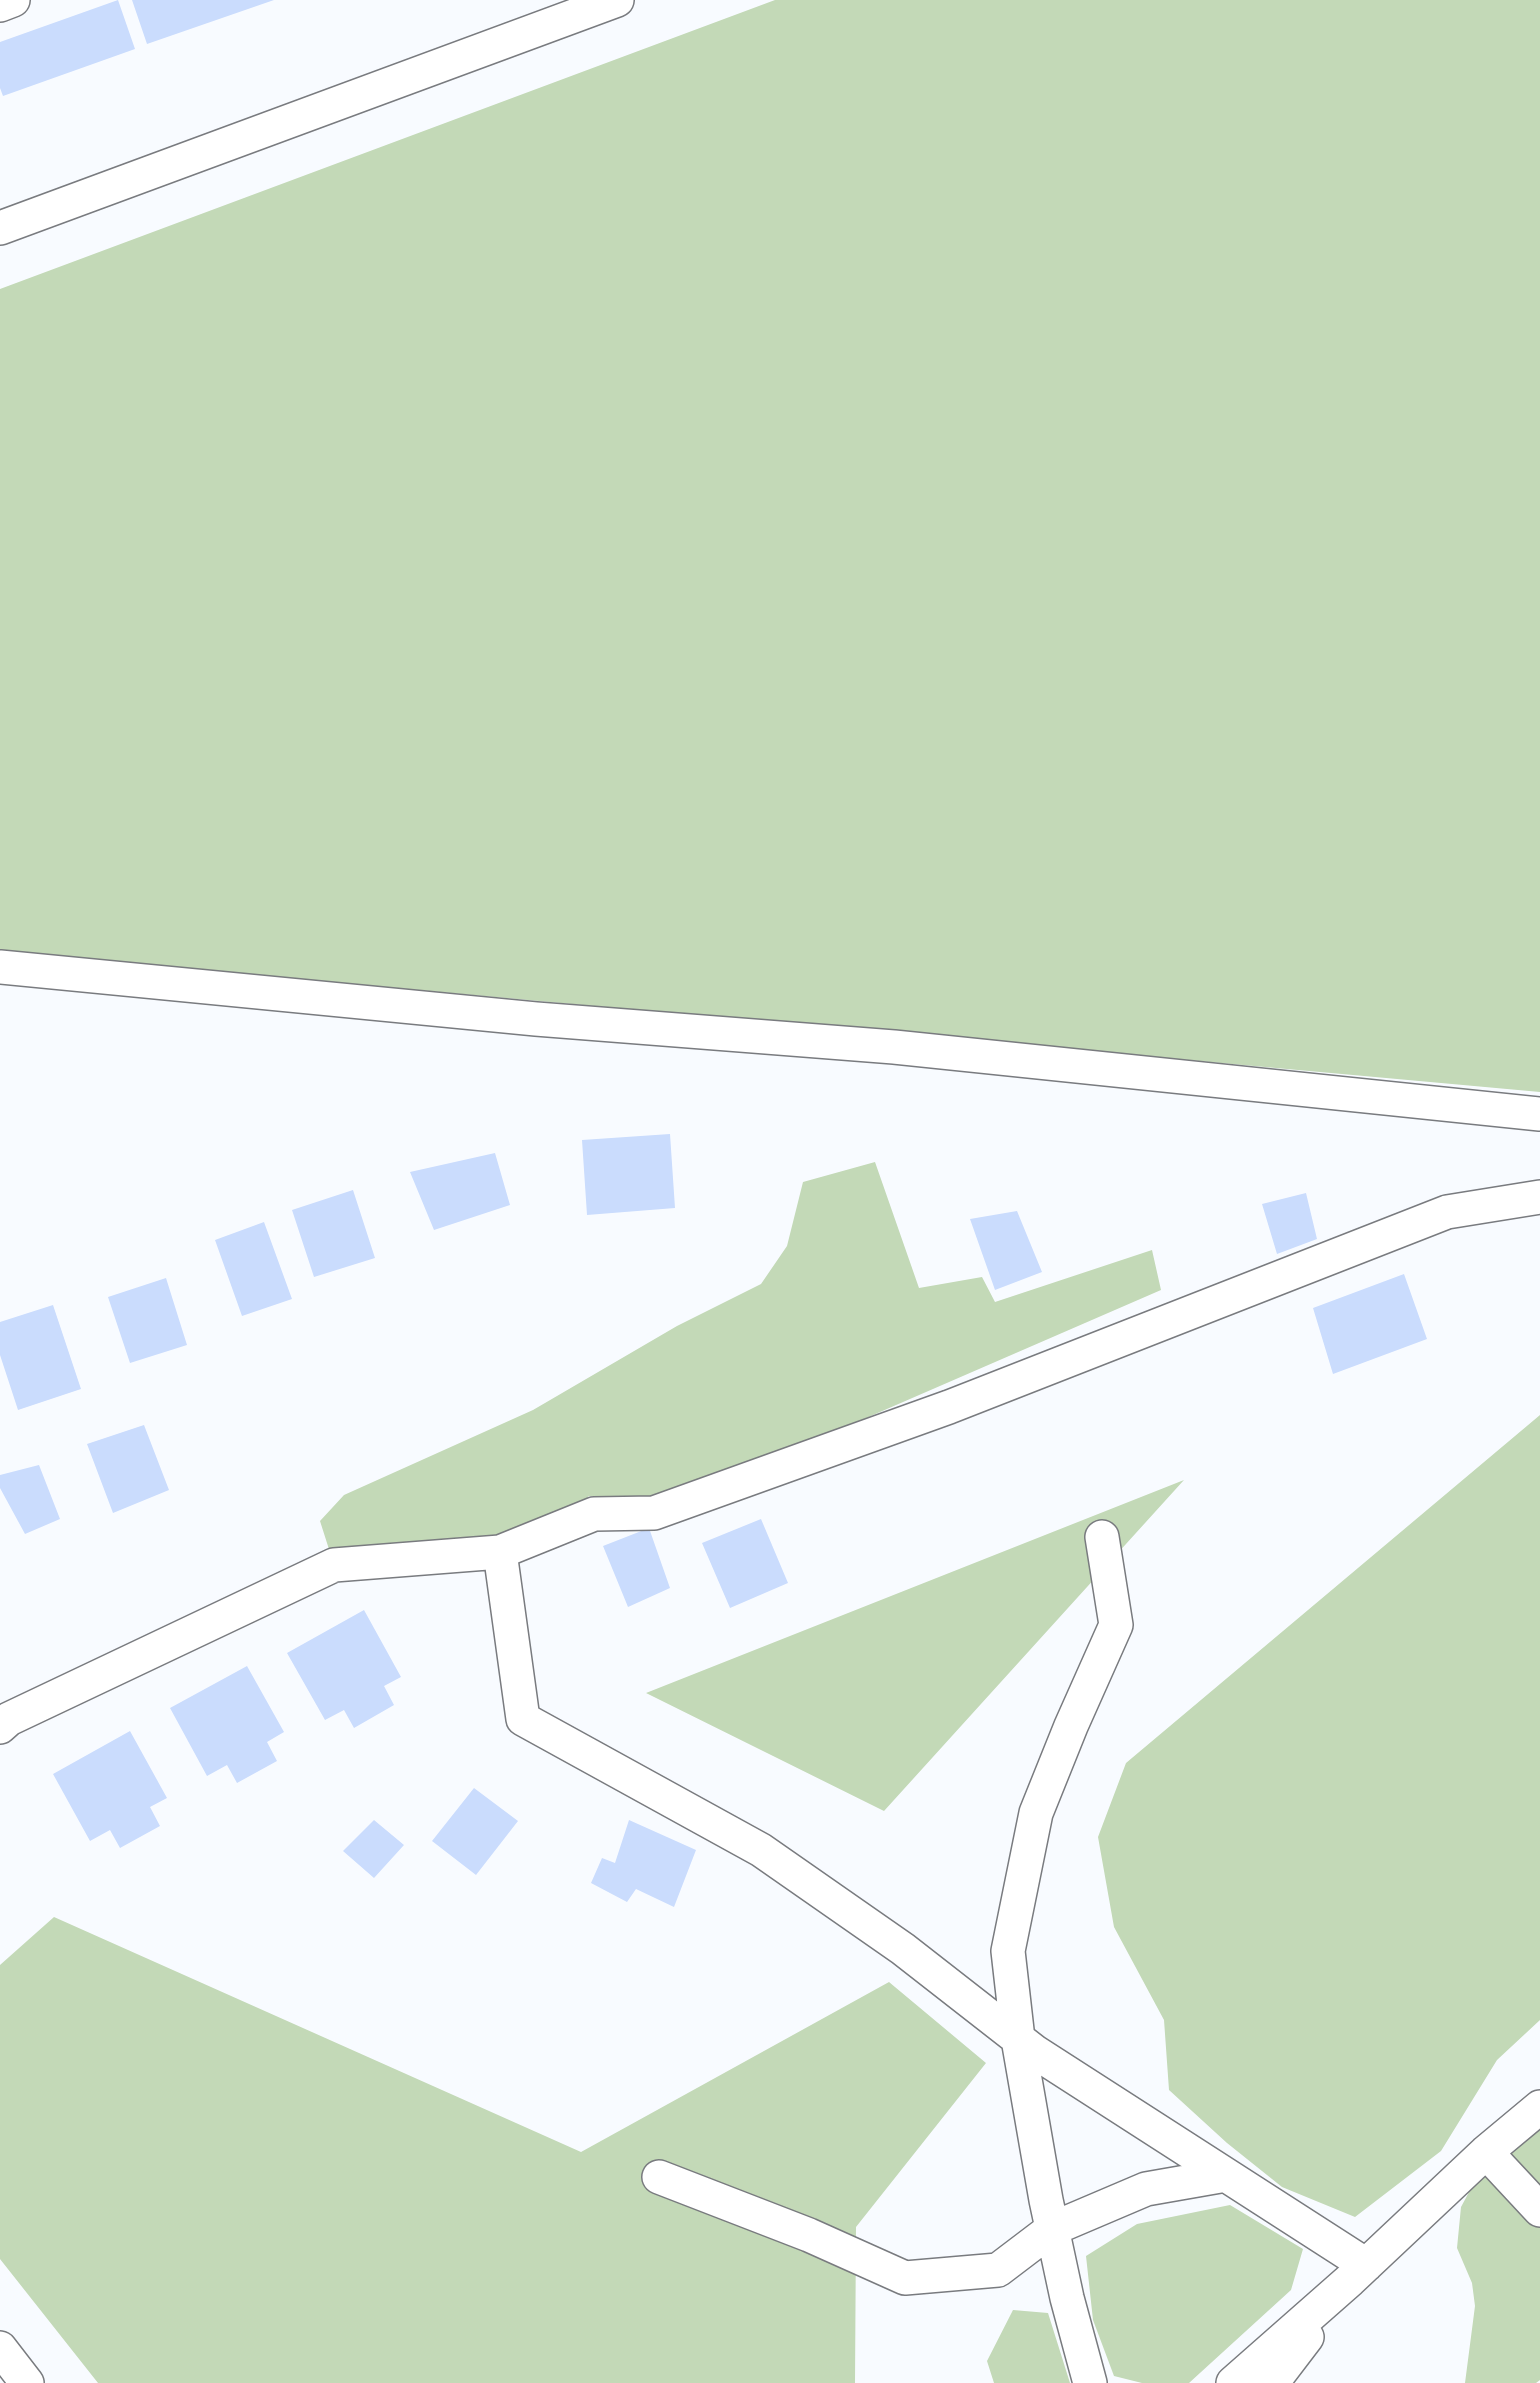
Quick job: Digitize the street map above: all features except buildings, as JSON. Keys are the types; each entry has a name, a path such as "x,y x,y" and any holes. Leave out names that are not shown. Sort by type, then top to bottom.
{"street":[{"path":"0,5 13,0"},
{"path":"0,228 617,0"},
{"path":"0,967 536,1019 894,1047 1540,1114"},
{"path":"0,1727 9,1719 334,1565 500,1552 594,1514 654,1513 949,1407 1447,1212 1540,1197"},
{"path":"1090,2383 1067,2298 1052,2229 1018,2039 1008,1951 1036,1813 1071,1726 1116,1625 1102,1538"},
{"path":"500,1552 523,1719 761,1850 903,1949 1045,2059 1226,2175 1358,2273"},
{"path":"1233,2383 1358,2273 1486,2152 1540,2107"},
{"path":"1486,2152 1540,2210"},
{"path":"659,2177 809,2235 904,2278 998,2270 1052,2229 1146,2189 1226,2175"},
{"path":"1272,2383 1358,2273"},
{"path":"0,2349 27,2383"}],"green space":[{"path":"775,0 1540,0 1540,1092 0,952 0,289"},
{"path":"875,1162 919,1288 982,1277 995,1302 1152,1250 1161,1290 804,1445 649,1499 589,1496 525,1550 334,1565 320,1521 344,1495 533,1410 677,1326 761,1284 787,1246 803,1182"},
{"path":"1540,1415 1540,2020 1497,2060 1441,2151 1355,2217 1282,2187 1227,2143 1169,2090 1164,2020 1114,1927 1098,1837 1126,1763"},
{"path":"1184,1480 884,1811 646,1693"},
{"path":"54,1917 581,2152 889,1982 986,2063 856,2227 855,2383 98,2383 0,2259 0,1965"},
{"path":"1540,2116 1540,2380 1536,2383 1465,2383 1475,2306 1472,2283 1457,2248 1461,2207 1482,2168"},
{"path":"1230,2205 1303,2249 1291,2290 1189,2383 1142,2383 1114,2376 1093,2320 1086,2256 1137,2224"},
{"path":"1013,2310 1048,2313 1070,2383 994,2383 987,2361"}]}
